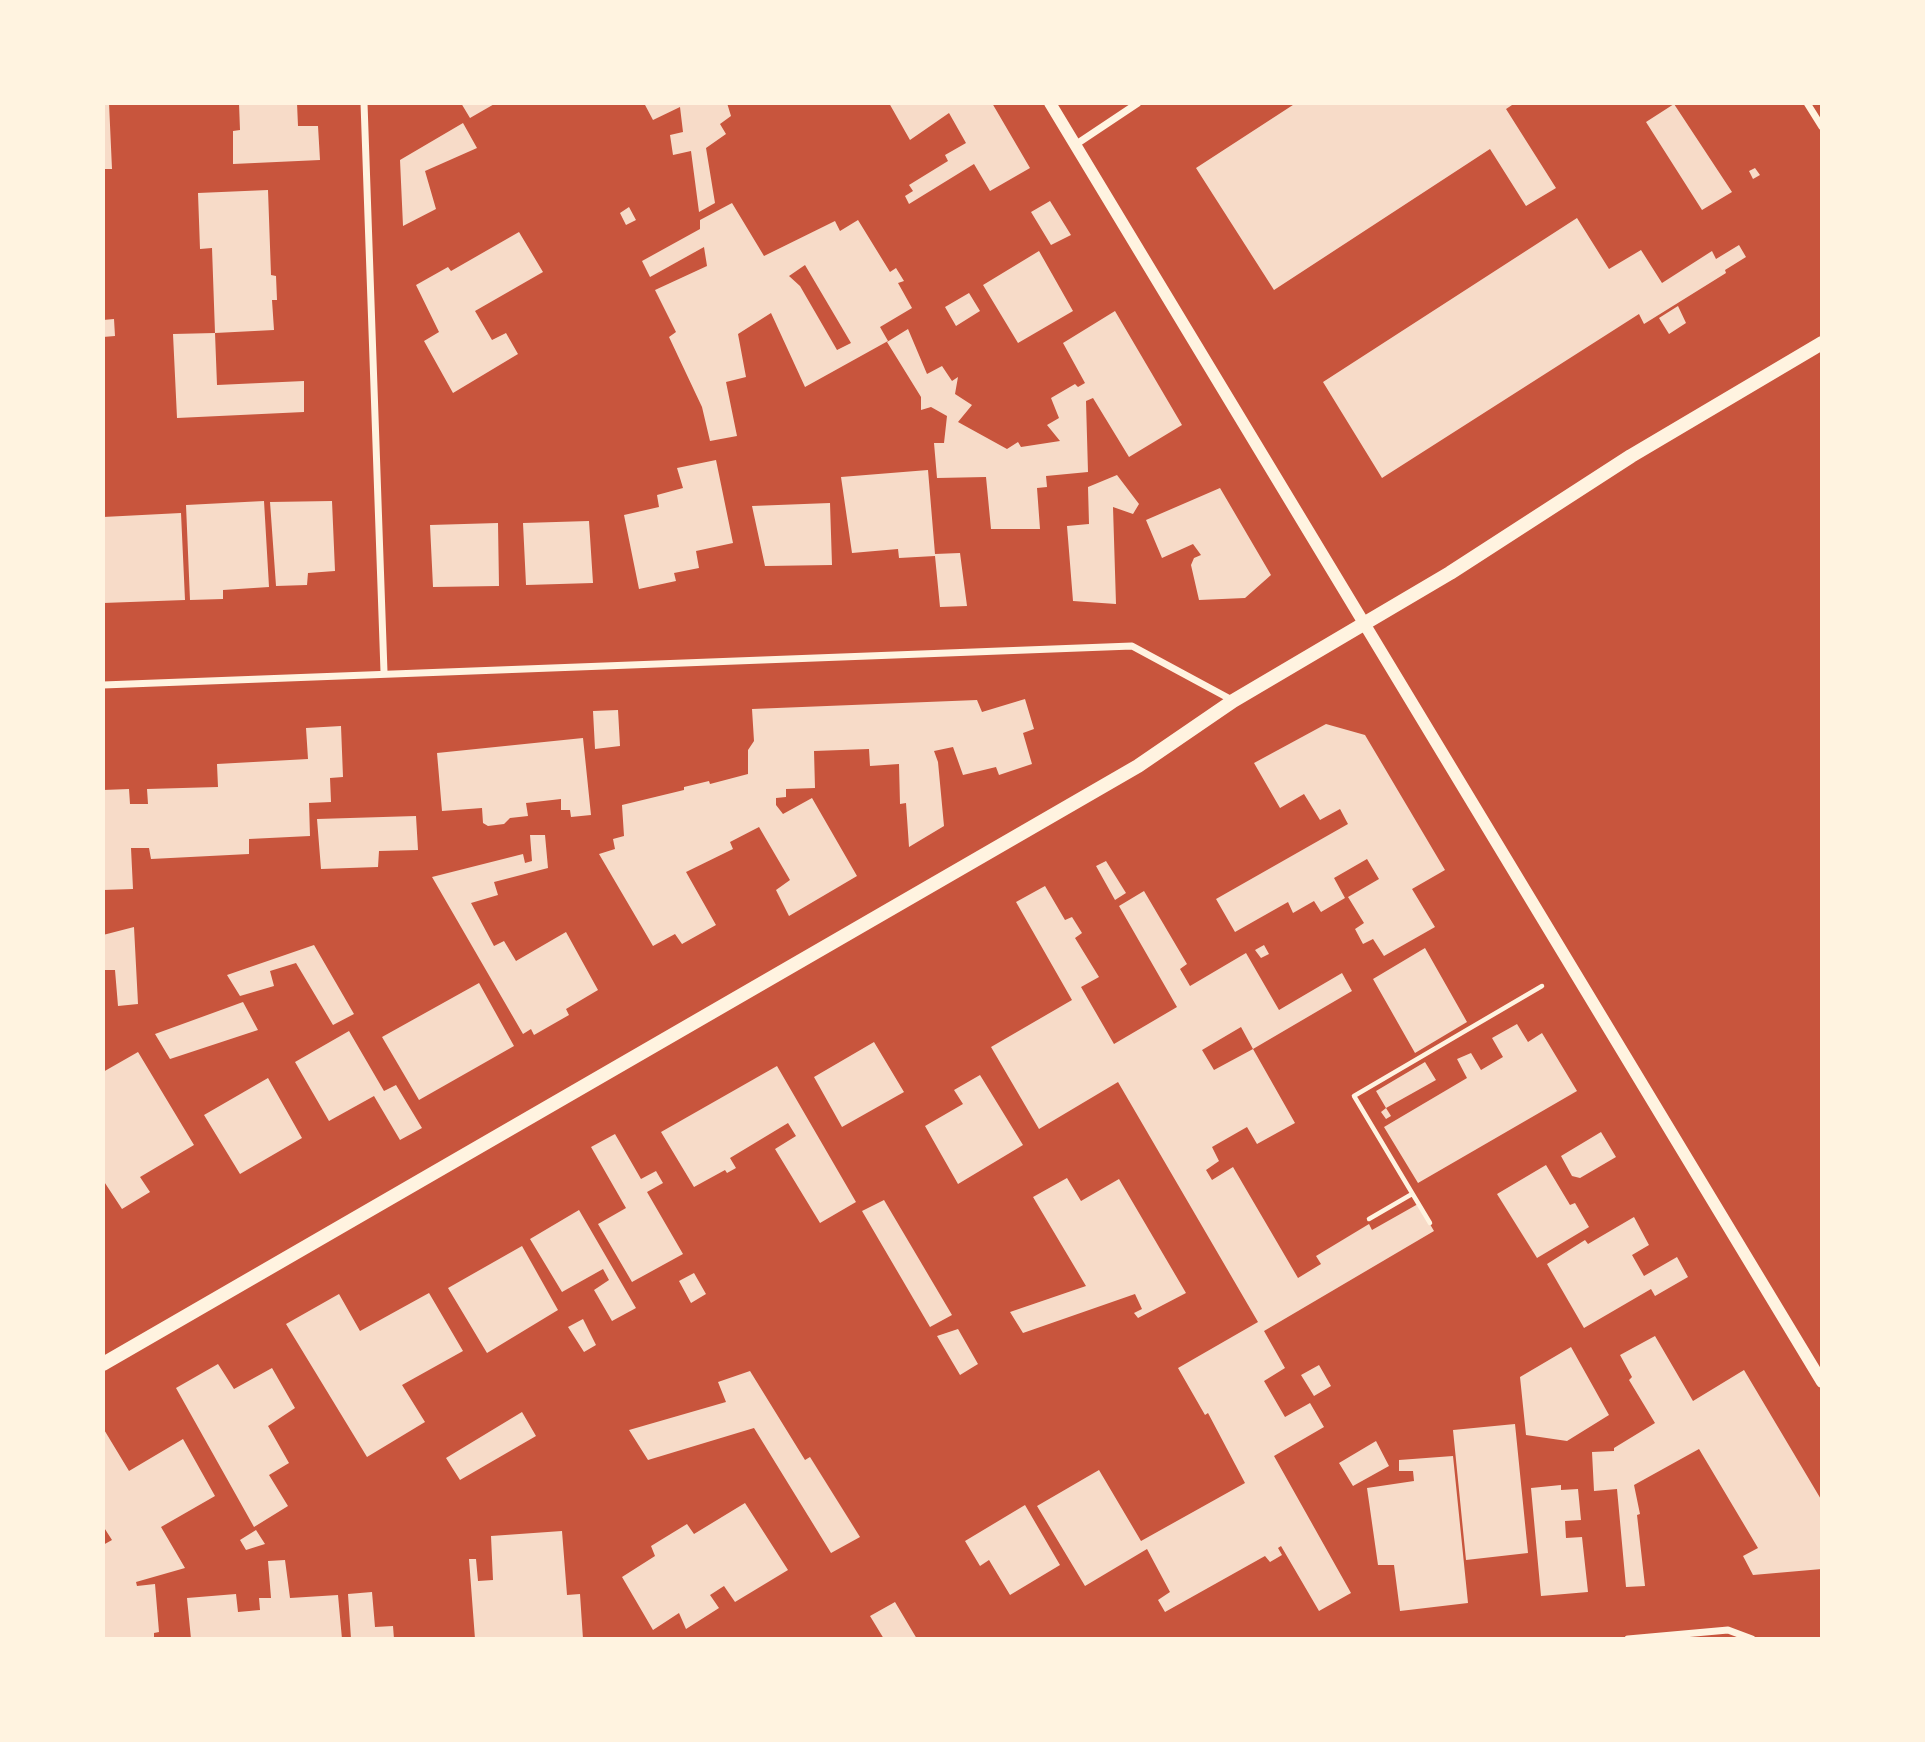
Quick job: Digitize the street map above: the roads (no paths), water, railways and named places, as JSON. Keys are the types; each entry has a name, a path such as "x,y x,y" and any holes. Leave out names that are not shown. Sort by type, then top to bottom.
{"main road":[{"path":"103,1364 1138,766 1233,701 1365,624 1631,456 1822,343"}],"street":[{"path":"364,103 384,672"},
{"path":"1050,103 1822,1382"},
{"path":"1074,145 1138,103"},
{"path":"1807,103 1822,127"},
{"path":"103,685 384,672 1132,646 1233,701"},
{"path":"1628,1639 1728,1630 1752,1639"}]}
